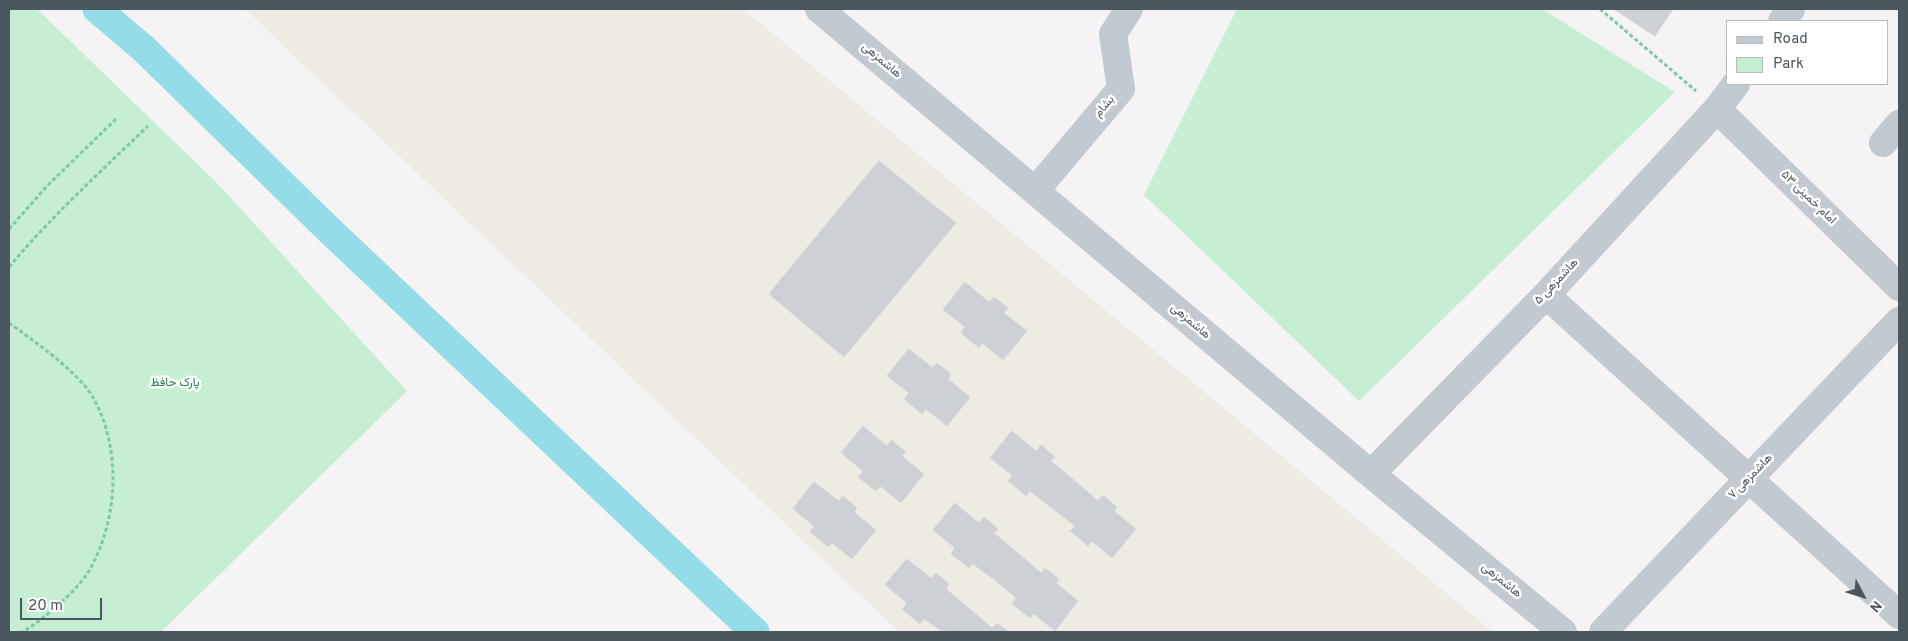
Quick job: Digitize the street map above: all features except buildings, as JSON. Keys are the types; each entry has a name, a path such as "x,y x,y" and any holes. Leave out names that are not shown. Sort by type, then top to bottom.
{"street":[{"name":"هاشمزهی","path":"819,9 1371,474 1563,632"},
{"name":"بشام","path":"1035,191 1121,89 1113,34 1128,9"},
{"path":"1783,20 1791,9"},
{"name":"هاشمزهی ۵","path":"1371,474 1546,295 1717,109 1735,85"},
{"name":"امام خمینی ۵۳","path":"1717,109 1899,287"},
{"path":"1546,295 1899,615"},
{"name":"هاشمزهی ۷","path":"1602,632 1899,321"}],"path":[{"path":"1600,9 1717,109"},
{"path":"9,229 48,185 117,118"},
{"path":"9,267 30,242 89,182 148,126"},
{"path":"9,323 71,371 94,398 109,437 114,487 105,533 88,572 58,607 22,632"}],"shaded area":[{"path":"245,9 743,9 1493,632 899,632"}],"green space":[{"name":"پارک حافظ","path":"9,9 37,9 218,184 407,391 161,632 9,632"},
{"path":"1237,9 1542,9 1675,92 1359,401 1144,195"}],"waterway":[{"path":"97,9 144,49 326,227 755,632"}]}
